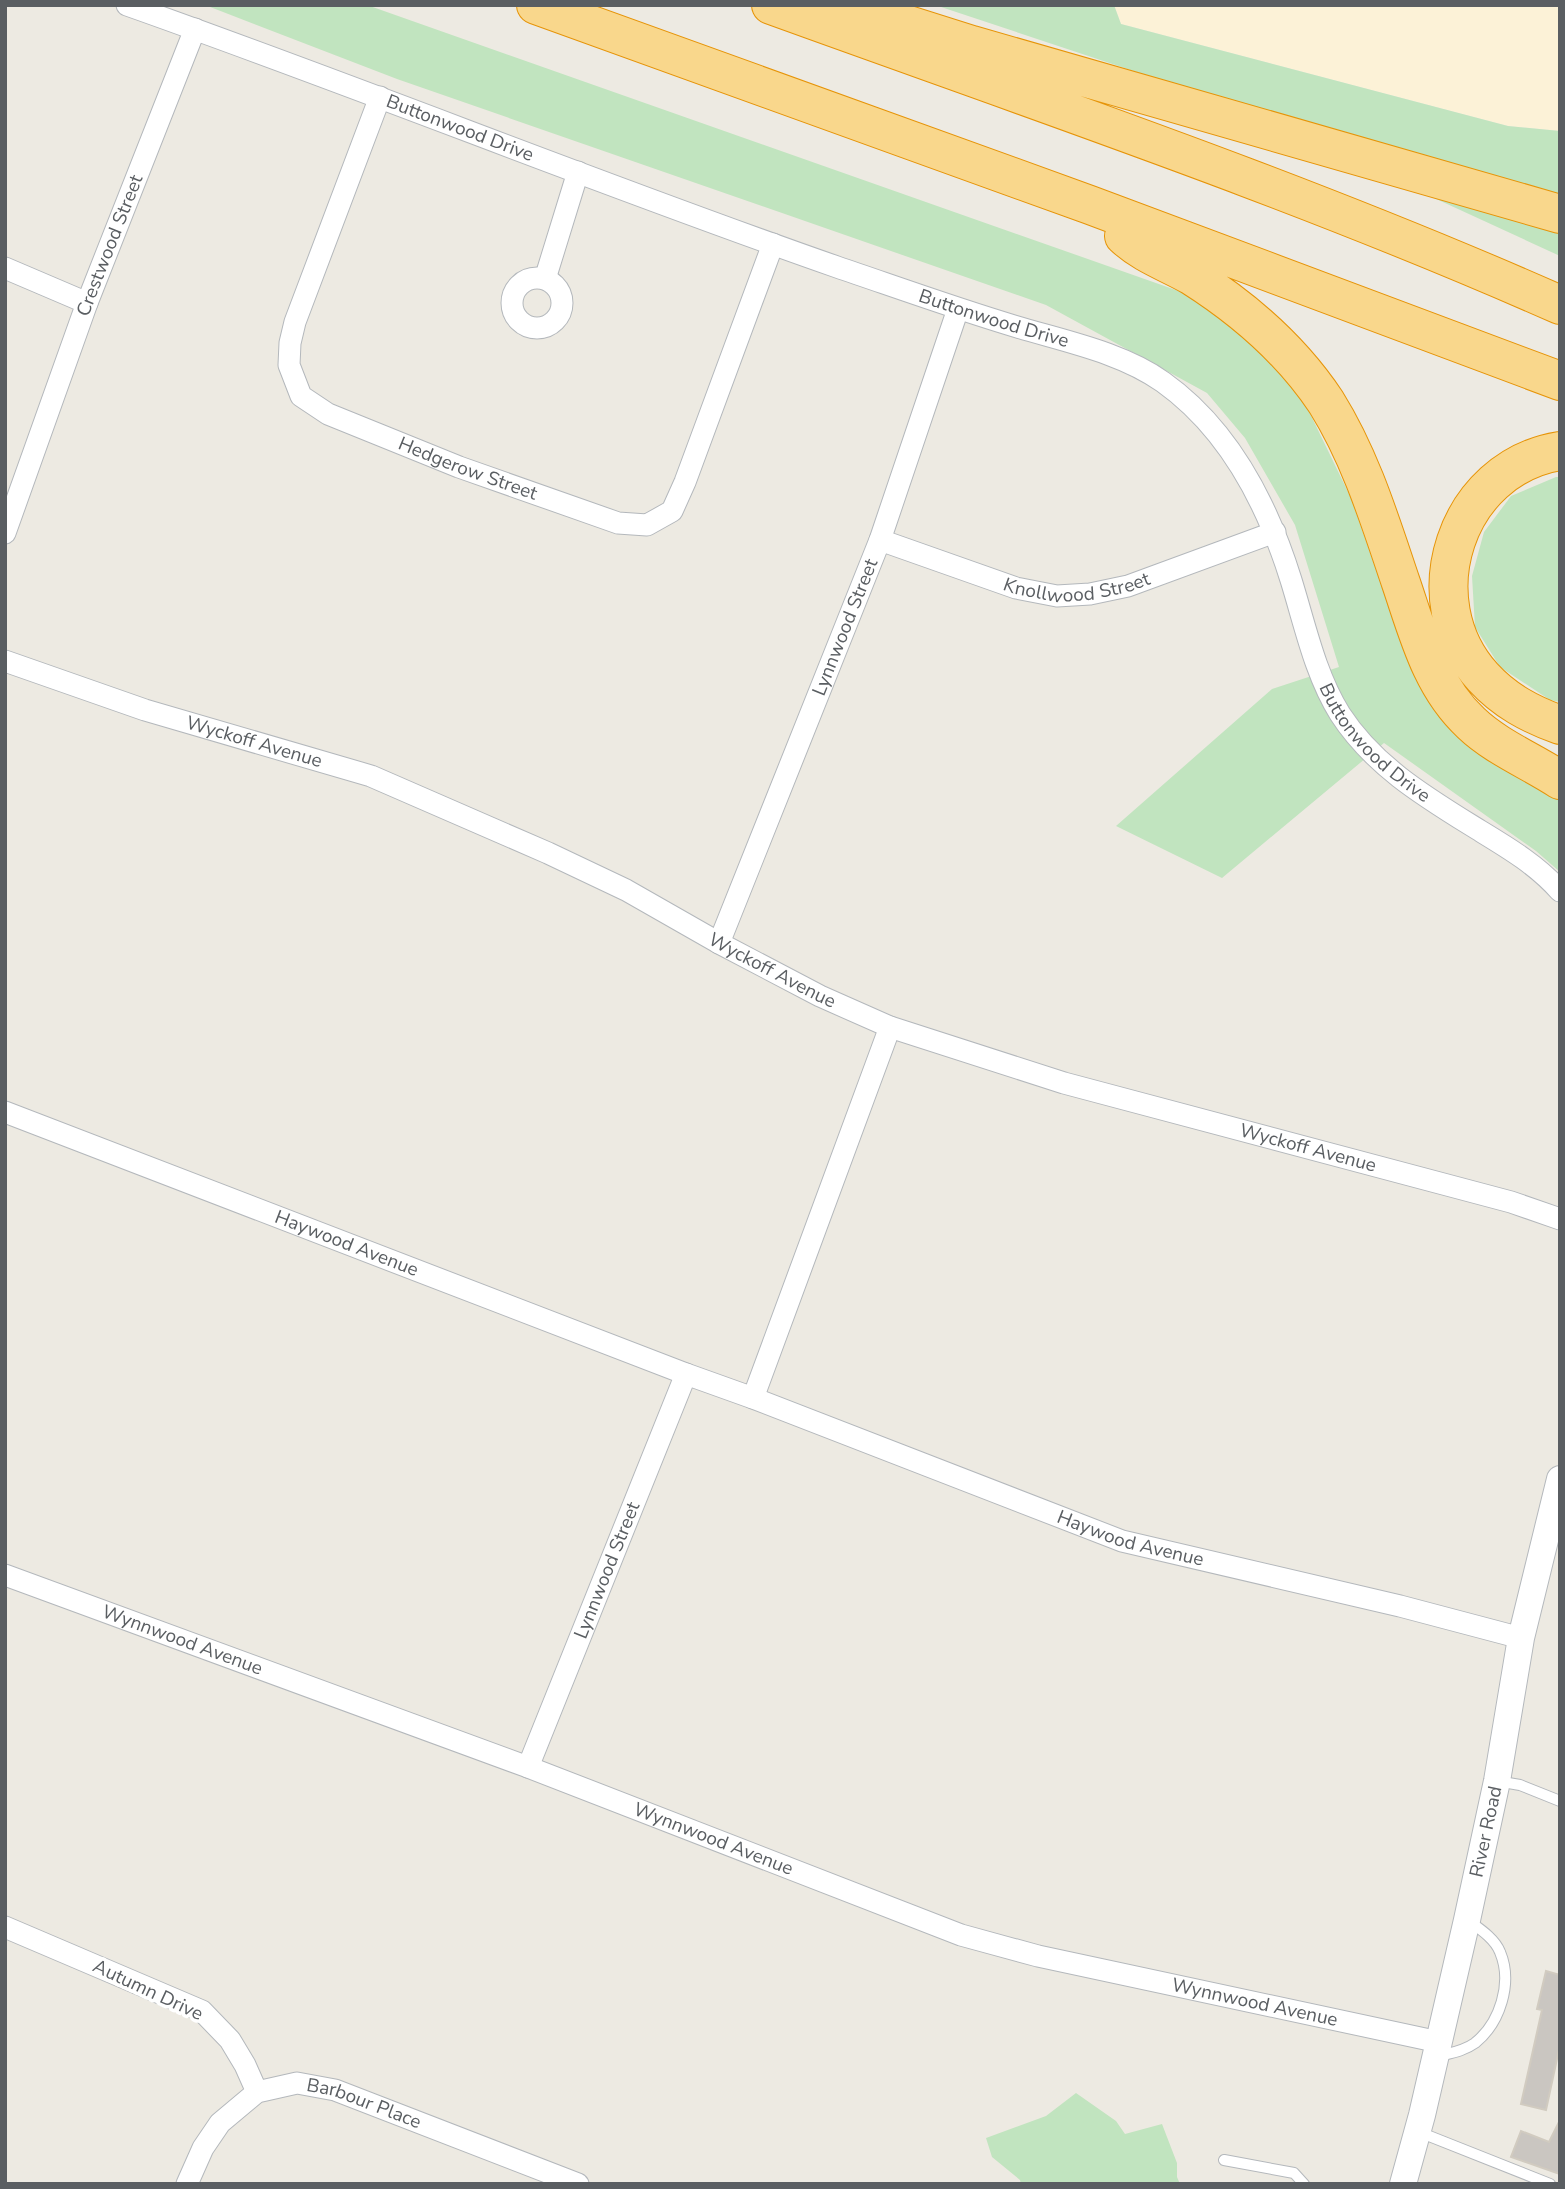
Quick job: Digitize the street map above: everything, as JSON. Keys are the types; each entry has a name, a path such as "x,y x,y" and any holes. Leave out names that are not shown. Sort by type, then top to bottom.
{"highway":[{"path":"536,5 1090,205 1560,381"},
{"path":"772,5 1254,180 1560,305"},
{"path":"845,5 972,46 1560,214"},
{"path":"1090,205 1134,245 1222,295 1251,319 1304,374 1343,432 1367,485 1416,628 1438,683 1472,724 1498,744 1550,770"},
{"path":"1560,451 1521,464 1473,503 1461,524 1453,547 1448,577 1456,630 1467,655 1482,677 1504,698 1529,714 1560,725"}],"street":[{"path":"127,5 195,29"},
{"name":"Buttonwood Drive","path":"195,29 773,244 958,309 1119,359 1162,381 1203,416 1244,471 1275,532 1325,685 1340,713 1362,744 1390,771 1423,795 1519,854 1560,891"},
{"name":"Crestwood Street","path":"5,533 87,303 195,29"},
{"name":"Hedgerow Street","path":"380,97 295,322 290,342 289,365 301,396 328,414 459,467 618,523 647,525 672,511 773,244"},
{"path":"545,279 578,172"},
{"path":"5,268 87,303"},
{"name":"Lynnwood Street","path":"719,943 880,540 958,309"},
{"name":"Knollwood Street","path":"880,540 1016,588 1057,596 1090,594 1128,586 1275,532"},
{"name":"Wyckoff Avenue","path":"5,661 145,710 371,776 548,852 626,890 820,996 890,1027 1064,1083 1511,1202 1560,1219"},
{"path":"753,1398 890,1027"},
{"name":"Haywood Avenue","path":"5,1112 1122,1541 1400,1606 1521,1638"},
{"name":"Lynnwood Street","path":"528,1767 686,1374"},
{"name":"River Road","path":"1403,2184 1438,2049 1467,1920 1497,1781 1521,1638 1553,1540 1560,1479"},
{"name":"Wynnwood Avenue","path":"5,1575 528,1767 961,1936 1438,2049"},
{"name":"Autumn Drive","path":"5,1927 202,2011 230,2040 257,2092"},
{"name":"Barbour Place","path":"187,2184 203,2148 220,2123 257,2092 297,2083 335,2090 578,2184"}],"lane":[{"path":"1497,1781 1520,1785 1560,1801"},
{"path":"1438,2049 1459,2052 1474,2043 1496,2019 1505,1986 1500,1951 1486,1934 1467,1920"},
{"path":"1418,2131 1550,2184"},
{"path":"1224,2160 1294,2173 1304,2184"}],"shaded area":[{"path":"1114,5 1560,5 1560,131 1508,126 1121,24"}],"green space":[{"path":"205,5 367,5 1190,295 1245,335 1301,395 1351,498 1390,610 1484,756 1560,801 1560,872 1536,851 1384,743 1222,878 1116,826 1272,689 1339,667 1295,525 1245,438 1207,393 1046,305 397,79"},
{"path":"935,5 1114,5 1121,24 1508,126 1560,131 1560,196 1224,101"},
{"path":"1421,192 1560,233 1560,256"},
{"path":"1560,477 1560,702 1550,700 1500,667 1475,627 1472,576 1484,532 1511,496"},
{"path":"1076,2093 1116,2121 1125,2134 1162,2124 1177,2163 1180,2184 1021,2184 1020,2180 992,2157 986,2138 1046,2116"}],"building":[{"path":"1546,1971 1560,1975 1560,2045 1546,2110 1521,2104 1542,2010 1537,2009"},
{"path":"1560,2120 1560,2174 1511,2157 1521,2131 1549,2142"}]}
